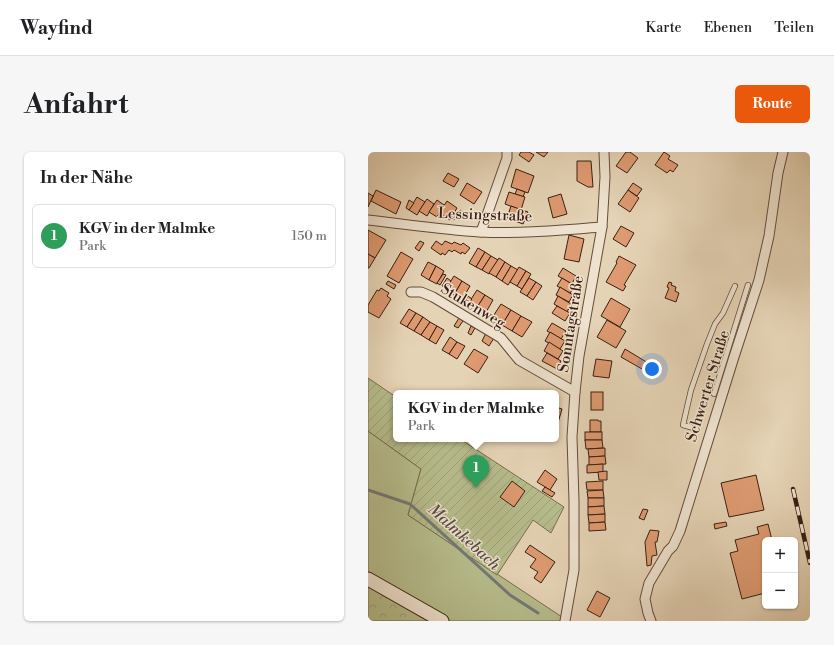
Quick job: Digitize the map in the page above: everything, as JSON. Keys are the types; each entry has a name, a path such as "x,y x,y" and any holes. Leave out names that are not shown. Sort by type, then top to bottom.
{"main road":[{"path":"368,579 442,621"}],"street":[{"path":"481,232 507,158 507,152"},
{"name":"Sonntagstraße","path":"565,621 574,570 572,437 575,392 579,356 602,226 605,177 604,152"},
{"name":"Schwerter Straße","path":"651,621 646,607 649,583 668,551 673,546 680,531 759,280 769,236 778,173 783,152"},
{"name":"Lessingstraße","path":"368,220 481,232 546,231 602,226"},
{"name":"Stukenweg","path":"412,292 421,292 433,297 501,338 520,360 575,392"}],"lane":[{"path":"714,394 748,285"},
{"path":"696,429 683,425 691,390 715,324 723,313 735,286"}],"green space":[{"path":"368,378 393,395 393,442 465,442 564,507 551,533 533,520 497,575 408,515 421,469 368,431"},
{"path":"368,431 421,469 408,515 565,619 565,621 442,621 368,579"},
{"path":"368,579 442,621 368,621"}],"building":[{"path":"521,152 529,152 534,155 529,162 519,155"},
{"path":"536,152 548,152 544,157"},
{"path":"626,152 630,152 638,158 627,173 616,166"},
{"path":"664,152 670,156 668,159 678,165 673,172 670,170 667,173 655,165"},
{"path":"577,161 591,161 593,187 588,187 577,181"},
{"path":"516,169 534,176 528,193 511,187"},
{"path":"448,173 459,179 454,187 443,181"},
{"path":"467,183 482,192 474,204 460,195"},
{"path":"633,183 642,189 637,196 628,190"},
{"path":"517,189 525,192 523,197 515,194"},
{"path":"376,190 401,202 396,214 371,201"},
{"path":"628,190 639,198 630,212 618,204"},
{"path":"509,192 525,197 521,210 505,204"},
{"path":"368,193 373,196 368,207"},
{"path":"561,194 567,214 553,218 548,198"},
{"path":"417,197 425,202 417,215 409,210"},
{"path":"427,199 434,204 427,216 419,211"},
{"path":"409,200 414,203 409,210 406,208"},
{"path":"437,200 444,205 437,217 429,212"},
{"path":"447,201 457,208 450,220 439,213"},
{"path":"511,206 528,212 523,224 507,218"},
{"path":"460,210 464,213 459,220 456,218 454,220 451,218 455,211 458,213"},
{"path":"621,226 634,233 626,247 613,239"},
{"path":"368,230 386,240 375,258 368,254"},
{"path":"569,235 584,239 579,262 564,259"},
{"path":"420,241 424,243 419,251 415,248"},
{"path":"436,241 442,245 445,241 452,244 454,242 461,245 463,243 470,248 465,254 462,252 461,254 454,250 452,252 449,250 445,255 442,253 441,255 431,248"},
{"path":"478,248 485,252 476,267 469,263"},
{"path":"401,252 413,259 399,283 387,276"},
{"path":"485,252 491,256 482,270 476,267"},
{"path":"368,254 375,258 369,268 368,268"},
{"path":"491,256 498,260 489,274 482,270"},
{"path":"619,256 636,265 624,285 626,286 623,291 606,282 617,263 616,262"},
{"path":"499,258 505,262 496,277 489,273"},
{"path":"428,262 436,266 429,280 421,275"},
{"path":"505,262 511,266 502,281 496,277"},
{"path":"436,266 444,271 437,284 429,280"},
{"path":"511,266 518,270 508,285 502,281"},
{"path":"519,267 526,271 517,286 510,282"},
{"path":"563,268 576,276 572,284 558,276"},
{"path":"526,271 531,274 522,289 517,286"},
{"path":"443,274 446,275 440,285 437,283"},
{"path":"454,276 462,281 454,295 445,290"},
{"path":"447,278 451,281 446,288 442,286"},
{"path":"529,278 536,282 527,296 520,292"},
{"path":"562,278 575,286 570,293 557,286"},
{"path":"388,281 396,285 394,289 386,284"},
{"path":"462,281 470,286 462,300 454,295"},
{"path":"536,282 542,286 533,300 527,296"},
{"path":"669,282 672,283 671,285 676,287 675,291 679,293 676,302 665,298 669,288 667,287"},
{"path":"560,287 573,295 569,302 556,295"},
{"path":"381,288 389,293 387,296 391,299 379,318 368,312 368,305 377,290 379,291"},
{"path":"477,290 485,295 476,309 468,304"},
{"path":"485,295 493,300 485,314 476,309"},
{"path":"468,296 472,299 466,307 463,305"},
{"path":"558,296 571,304 567,312 554,304"},
{"path":"611,298 630,309 620,327 601,316"},
{"path":"501,304 511,310 502,325 492,318"},
{"path":"557,306 570,313 565,321 552,313"},
{"path":"409,309 416,313 407,327 400,323"},
{"path":"511,310 521,316 512,331 502,325"},
{"path":"416,313 423,317 414,331 407,327"},
{"path":"521,316 532,322 522,337 512,331"},
{"path":"423,317 430,322 421,335 414,331"},
{"path":"459,318 463,321 458,328 454,326"},
{"path":"607,320 626,331 616,348 597,337"},
{"path":"430,322 437,326 429,340 421,335"},
{"path":"552,323 566,331 561,339 547,331"},
{"path":"437,326 444,330 436,344 429,340"},
{"path":"471,326 475,328 471,335 468,333"},
{"path":"550,332 565,341 560,349 545,341"},
{"path":"486,333 494,338 489,346 482,341"},
{"path":"450,337 457,342 449,354 442,350"},
{"path":"457,342 465,346 457,359 449,354"},
{"path":"549,342 563,351 558,359 544,351"},
{"path":"474,349 488,357 478,373 464,364"},
{"path":"625,349 653,366 649,373 621,357"},
{"path":"547,353 561,361 557,369 542,361"},
{"path":"596,359 612,361 609,378 593,376"},
{"path":"591,392 603,392 603,410 591,410"},
{"path":"559,408 562,409 559,419"},
{"path":"590,420 601,421 601,432 590,432"},
{"path":"585,432 602,432 602,440 585,440"},
{"path":"585,440 602,440 603,448 586,449"},
{"path":"605,448 605,456 589,457 588,449"},
{"path":"605,456 606,464 589,465 589,457"},
{"path":"603,464 603,472 587,473 587,465"},
{"path":"545,470 557,479 550,490 537,482"},
{"path":"607,471 607,480 599,480 598,472"},
{"path":"756,475 764,510 729,517 721,483"},
{"path":"512,481 525,491 514,507 500,497"},
{"path":"603,481 603,490 587,490 586,482"},
{"path":"545,487 555,493 552,497 542,491"},
{"path":"603,490 604,498 588,498 587,491"},
{"path":"588,498 604,498 604,506 588,507"},
{"path":"604,506 605,514 588,515 588,507"},
{"path":"643,509 648,510 644,520 639,518"},
{"path":"605,514 605,522 589,523 588,515"},
{"path":"605,522 606,530 589,531 589,523"},
{"path":"726,522 727,526 715,529 714,524"},
{"path":"768,524 771,537 762,537 762,594 742,599 730,553 738,551 735,540 759,534 757,527"},
{"path":"650,530 659,531 657,542 655,542 657,555 652,556 651,565 647,566 645,542"},
{"path":"530,545 555,562 541,583 534,578 538,572 530,567 536,559 525,552"},
{"path":"597,591 610,598 600,617 587,610"}],"waterway":[{"name":"Malmkebach","path":"368,490 410,504 510,595 538,613"}],"railway":[{"path":"793,489 810,563"}],"place":[{"name":"KGV in der Malmke","path":"476,488"}]}
